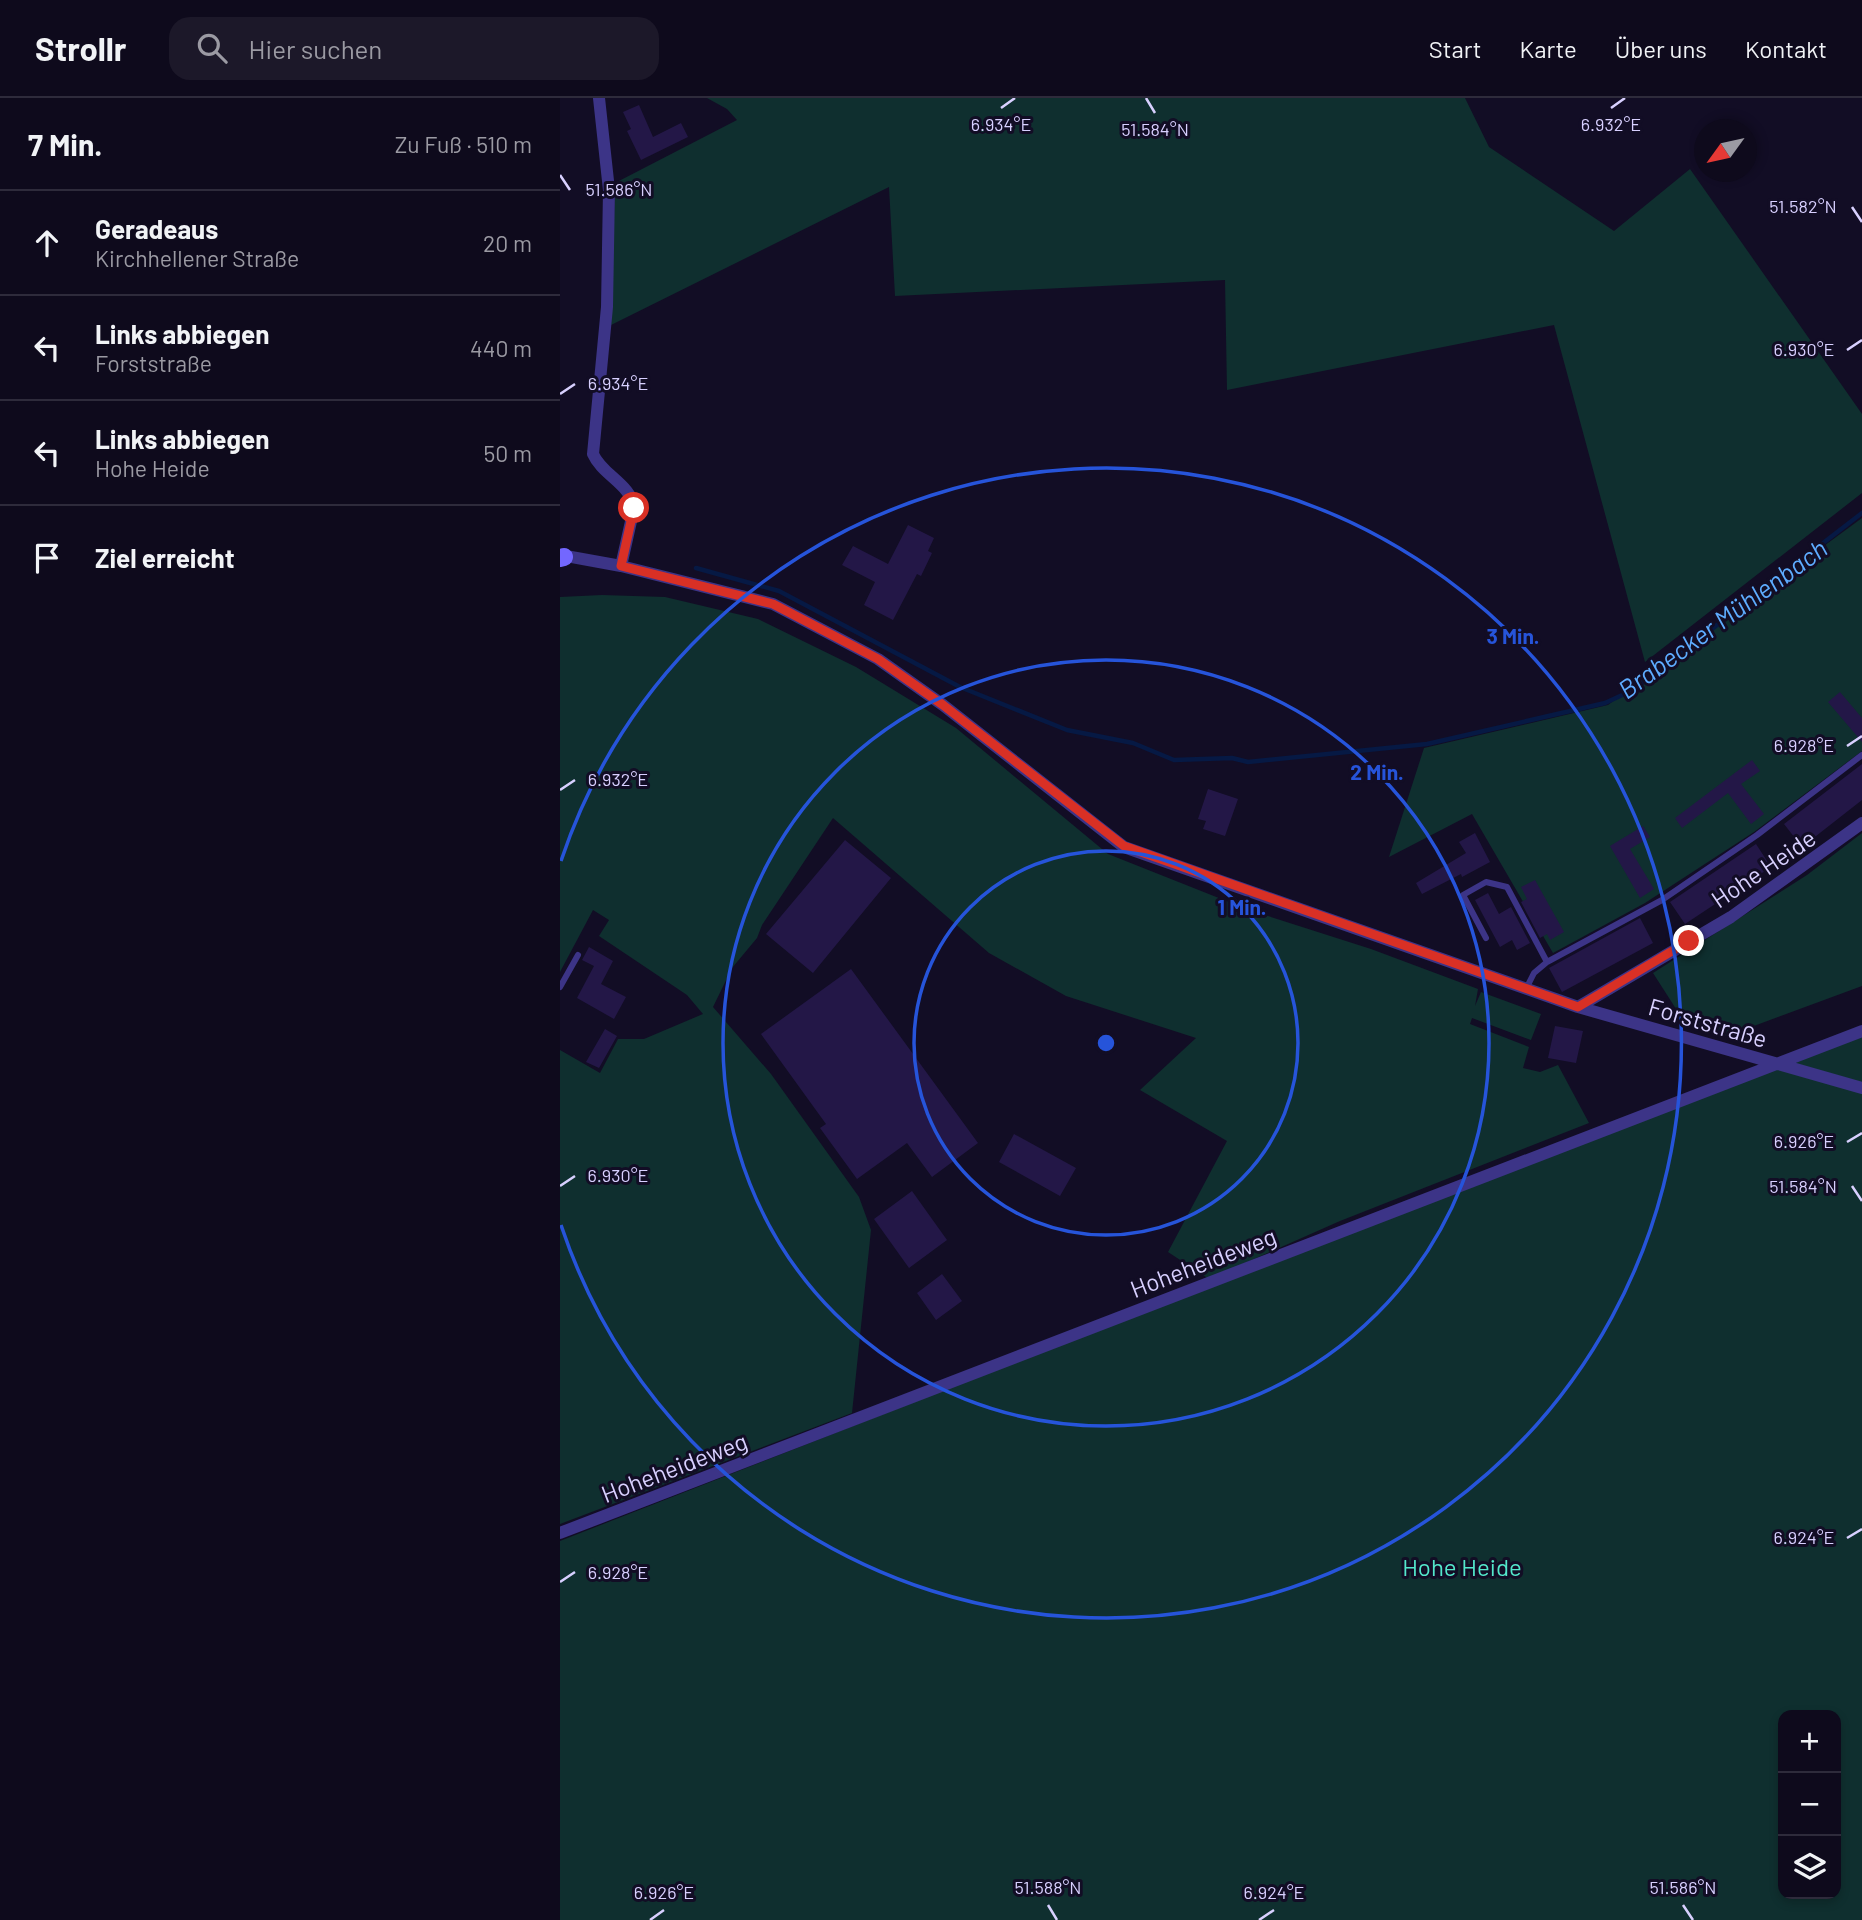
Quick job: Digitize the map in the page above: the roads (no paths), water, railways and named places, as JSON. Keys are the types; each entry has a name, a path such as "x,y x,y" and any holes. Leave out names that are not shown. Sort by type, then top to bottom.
{"street":[{"path":"599,98 609,190 608,253 603,369 593,454 598,467 633,499 634,508 621,566"},
{"name":"Forststraße","path":"561,557 621,566 773,604 878,659 943,705 1124,846 1578,1007 1862,1088"},
{"name":"Hohe Heide","path":"1578,1007 1731,917 1862,823"},
{"name":"Hoheheideweg","path":"560,1533 1775,1062 1862,1031"}],"lane":[{"path":"1526,989 1534,972 1547,962 1662,900 1757,835 1862,755"},
{"path":"1486,938 1463,895 1486,882 1507,887 1547,962"},
{"path":"560,987 578,955"}],"waterway":[{"name":"Brabecker Mühlenbach","path":"696,568 779,591 960,687 1067,730 1133,743 1174,760 1232,758 1248,762 1427,744 1605,703 1633,690 1862,513"}]}
